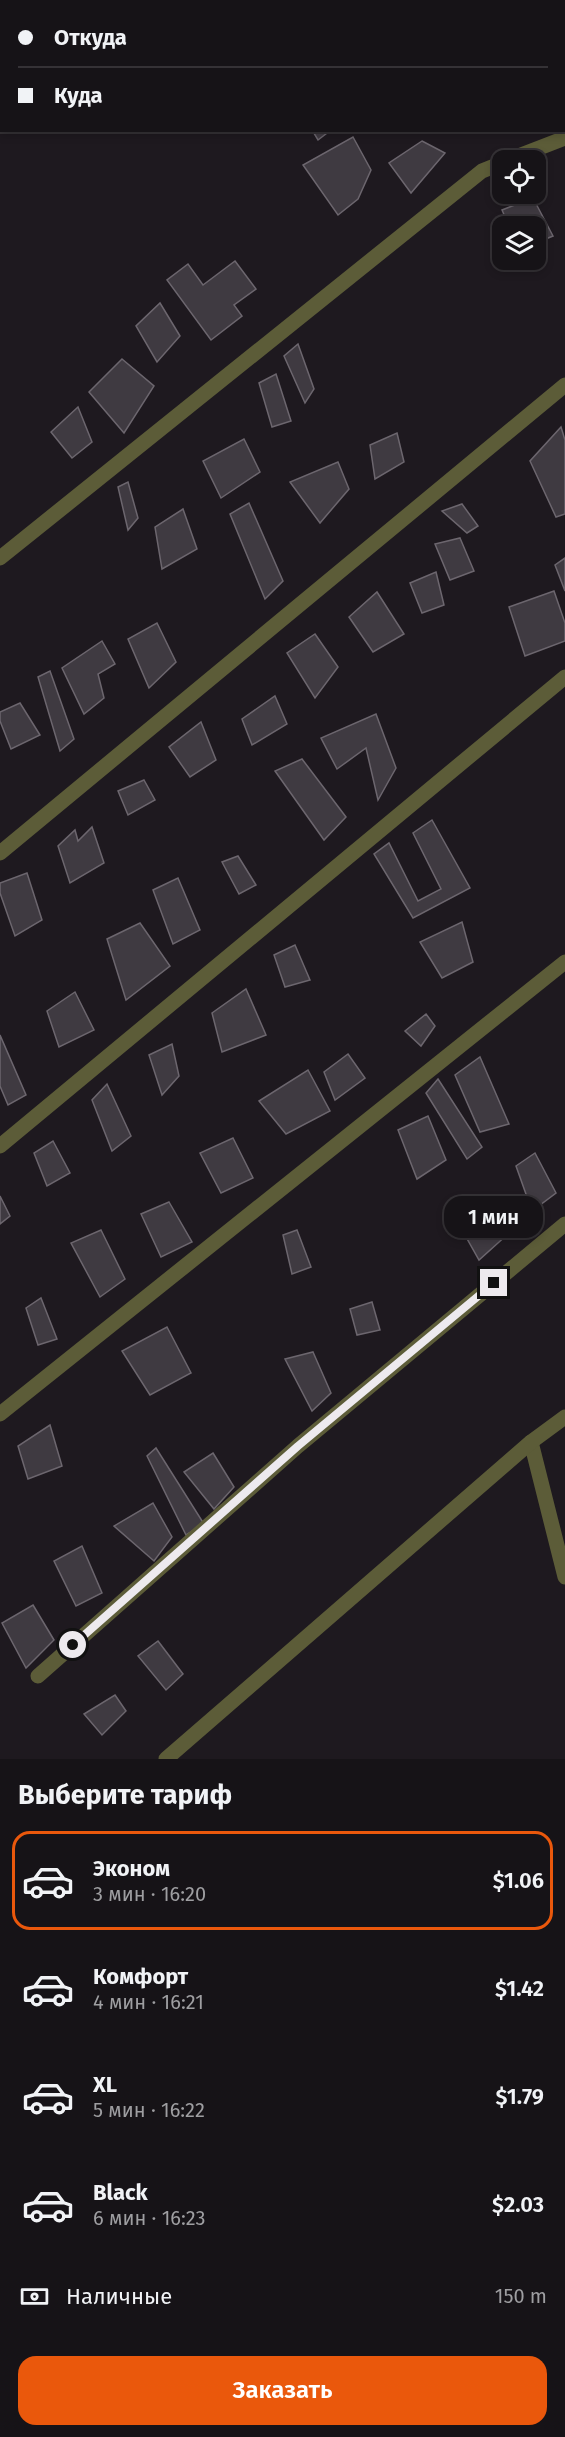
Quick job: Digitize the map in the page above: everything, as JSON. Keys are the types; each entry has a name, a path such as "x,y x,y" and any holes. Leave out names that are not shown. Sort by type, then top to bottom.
{"street":[{"path":"534,150 565,138"},
{"path":"0,558 482,171 492,167"},
{"path":"0,853 565,386"},
{"path":"0,1146 565,677"},
{"path":"0,1414 565,962"},
{"path":"38,1676 298,1446 565,1224"},
{"path":"166,1759 531,1442 565,1417"},
{"path":"531,1442 565,1577"}],"building":[{"path":"313,132 328,132 318,140"},
{"path":"353,137 371,170 358,199 338,215 303,165"},
{"path":"422,141 445,153 411,193 389,163"},
{"path":"518,204 536,204 542,216 505,216 502,210"},
{"path":"546,223 553,236 546,239"},
{"path":"235,261 256,289 234,305 242,316 211,340 167,280 188,264 203,285"},
{"path":"160,303 180,336 157,362 136,326"},
{"path":"298,344 314,389 305,403 284,356"},
{"path":"122,359 154,386 124,433 89,392"},
{"path":"276,374 291,421 272,427 259,383"},
{"path":"78,407 92,442 72,458 51,432"},
{"path":"561,427 565,440 565,514 556,517 530,461"},
{"path":"397,433 404,462 375,479 370,445"},
{"path":"244,439 260,472 221,498 203,461"},
{"path":"338,462 349,489 320,523 290,482"},
{"path":"128,482 138,518 128,530 118,487"},
{"path":"249,503 283,581 265,599 230,514"},
{"path":"462,504 478,526 467,533 442,511"},
{"path":"183,509 197,549 162,569 155,527"},
{"path":"460,538 474,571 450,580 435,544"},
{"path":"565,558 565,591 555,565"},
{"path":"436,572 444,605 422,613 410,583"},
{"path":"554,591 565,623 565,641 525,656 509,607"},
{"path":"377,592 404,634 373,652 349,617"},
{"path":"157,623 176,662 149,688 128,639"},
{"path":"315,634 338,667 315,698 287,653"},
{"path":"102,641 115,664 98,674 104,698 84,714 62,668"},
{"path":"50,671 74,739 60,751 38,677"},
{"path":"275,696 287,724 252,745 242,719"},
{"path":"20,703 40,735 11,749 0,721 0,712"},
{"path":"376,714 396,768 378,800 366,748 337,769 321,738"},
{"path":"201,722 216,760 190,777 169,747"},
{"path":"302,759 346,817 324,840 275,771"},
{"path":"144,780 155,800 128,815 118,791"},
{"path":"432,820 470,888 413,918 374,854 389,843 418,901 441,889 413,833"},
{"path":"92,827 104,863 70,883 58,846 75,830 78,841"},
{"path":"238,856 256,885 239,894 222,862"},
{"path":"27,873 42,920 15,936 0,893 0,883"},
{"path":"178,878 200,930 173,944 153,890"},
{"path":"462,922 473,962 442,978 420,942"},
{"path":"140,923 170,966 126,1000 107,939"},
{"path":"295,945 310,980 285,987 274,955"},
{"path":"246,989 266,1035 222,1052 212,1013"},
{"path":"75,992 94,1030 59,1047 47,1011"},
{"path":"426,1014 435,1026 421,1046 405,1031"},
{"path":"0,1035 26,1095 8,1105 0,1086"},
{"path":"172,1044 179,1076 162,1095 149,1055"},
{"path":"348,1054 365,1078 335,1100 324,1072"},
{"path":"480,1057 509,1124 480,1132 455,1075"},
{"path":"308,1070 330,1111 286,1134 259,1101"},
{"path":"438,1079 482,1147 467,1159 426,1093"},
{"path":"107,1084 131,1136 112,1151 92,1100"},
{"path":"428,1116 446,1160 417,1179 398,1130"},
{"path":"233,1138 253,1178 221,1193 200,1153"},
{"path":"53,1141 70,1173 47,1186 34,1153"},
{"path":"535,1153 556,1193 532,1211 516,1166"},
{"path":"0,1196 10,1216 0,1224"},
{"path":"169,1202 192,1242 161,1257 141,1214"},
{"path":"490,1209 508,1234 479,1260 461,1228"},
{"path":"101,1230 125,1279 100,1297 71,1243"},
{"path":"297,1230 311,1267 292,1274 283,1235"},
{"path":"41,1298 57,1339 38,1345 26,1308"},
{"path":"372,1302 380,1330 357,1335 350,1309"},
{"path":"167,1327 191,1373 150,1395 122,1351"},
{"path":"313,1352 331,1393 312,1411 285,1359"},
{"path":"50,1425 62,1466 28,1479 18,1446"},
{"path":"156,1448 204,1524 186,1535 147,1456"},
{"path":"213,1453 234,1487 214,1509 184,1472"},
{"path":"153,1503 172,1537 154,1561 114,1526"},
{"path":"82,1546 102,1593 76,1606 54,1561"},
{"path":"33,1605 54,1640 26,1668 2,1623"},
{"path":"158,1641 183,1674 166,1690 138,1656"},
{"path":"115,1695 126,1711 102,1735 84,1714"}],"route":[{"path":"73,1645 298,1446 494,1283"}]}
